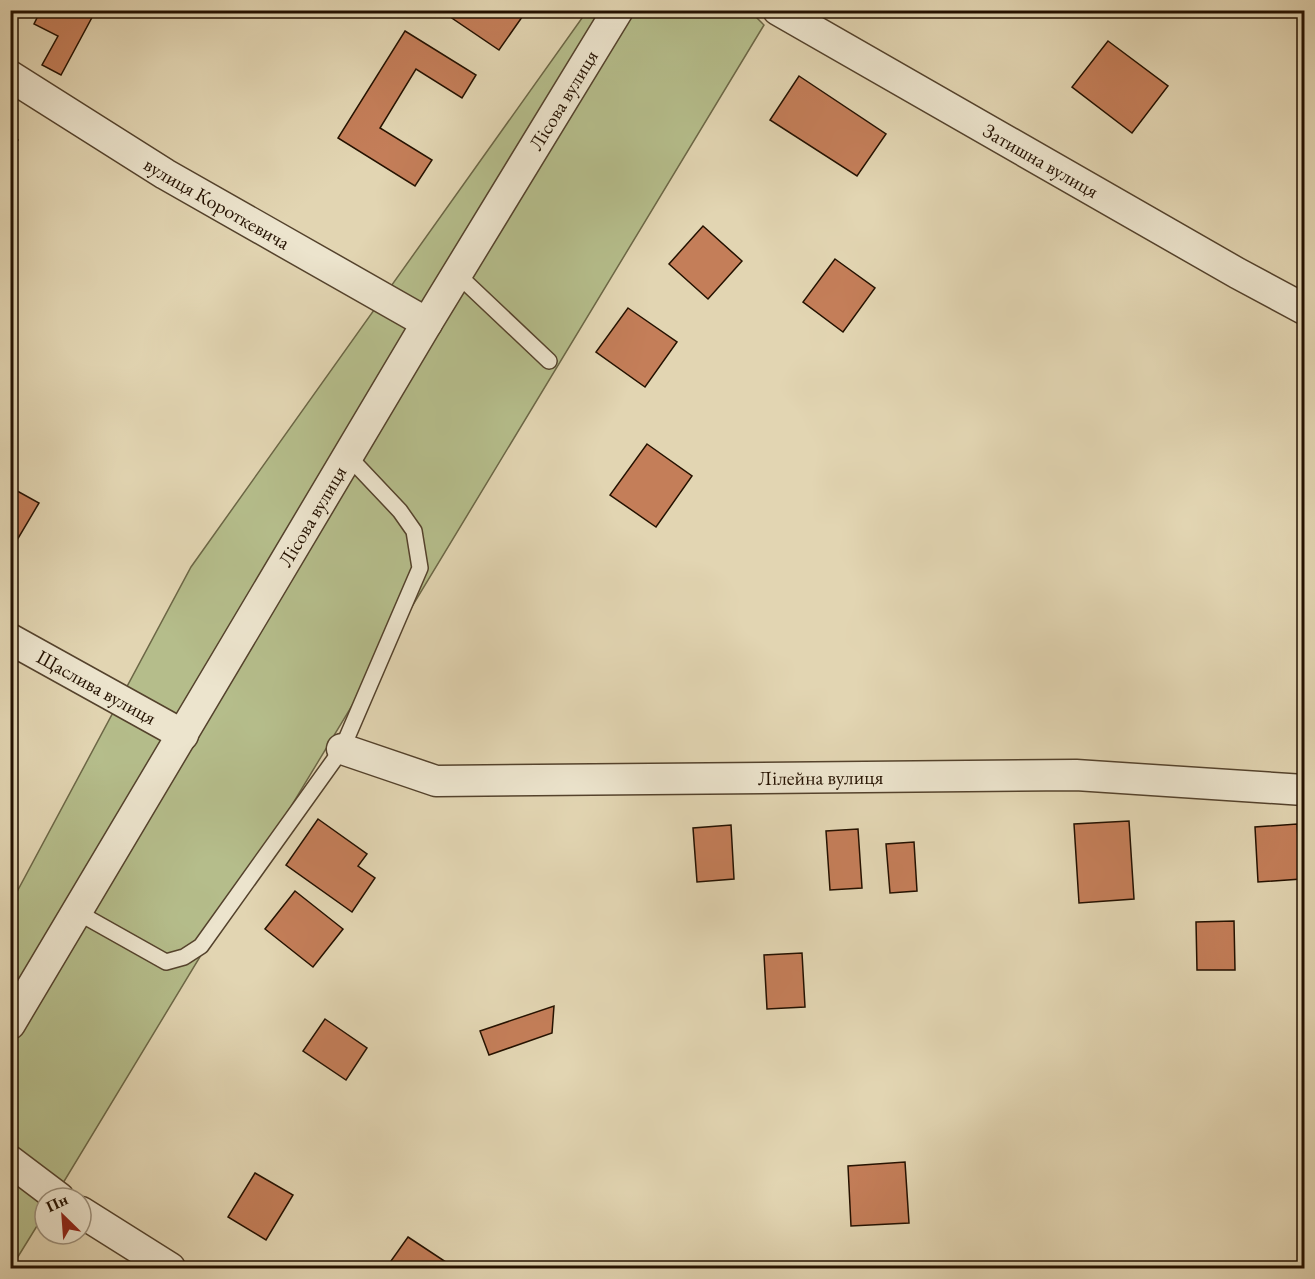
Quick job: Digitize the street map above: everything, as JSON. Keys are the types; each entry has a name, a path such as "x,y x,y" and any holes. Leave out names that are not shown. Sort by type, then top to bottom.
{"street":[{"name":"Лісова вулиця","path":"10,1024 427,323 618,10"},
{"name":"Затишна вулиця","path":"778,10 1237,273 1305,309"},
{"name":"вулиця Короткевича","path":"10,76 165,174 427,323"},
{"name":"Щаслива вулиця","path":"10,639 183,735"},
{"name":"Лілейна вулиця","path":"342,749 436,781 1076,775 1305,790"},
{"path":"10,1161 43,1186"},
{"path":"93,1220 170,1269"}],"lane":[{"path":"457,274 549,361"},
{"path":"77,912 166,962 184,957 201,946 342,749 420,568 414,531 400,511 348,456"}],"green space":[{"path":"587,11 750,11 764,25 61,1186 33,1186 33,1232 11,1268 11,903 191,567"}],"building":[{"path":"41,10 96,10 61,75 42,65 58,36 34,24"},
{"path":"440,10 527,10 499,50"},
{"path":"405,31 476,75 462,98 416,69 380,128 432,160 415,186 338,138"},
{"path":"1108,41 1168,86 1132,133 1072,87"},
{"path":"799,76 886,134 857,176 770,120"},
{"path":"10,135 18,140 10,152"},
{"path":"703,226 742,261 708,299 669,264"},
{"path":"835,259 875,288 843,332 803,302"},
{"path":"628,308 677,342 645,387 596,352"},
{"path":"647,444 692,476 656,527 610,495"},
{"path":"10,487 39,503 10,552"},
{"path":"318,819 367,854 358,866 375,878 352,912 286,865"},
{"path":"1129,821 1134,899 1079,903 1074,824"},
{"path":"1297,824 1301,879 1258,882 1255,827"},
{"path":"731,825 734,879 697,882 693,828"},
{"path":"858,829 862,888 830,890 826,831"},
{"path":"914,842 917,891 890,893 886,844"},
{"path":"295,891 343,929 313,967 265,929"},
{"path":"1234,921 1235,970 1197,970 1196,922"},
{"path":"802,953 805,1007 767,1009 764,955"},
{"path":"554,1006 552,1033 489,1055 480,1031"},
{"path":"325,1019 367,1048 346,1080 303,1051"},
{"path":"905,1162 909,1223 851,1226 848,1166"},
{"path":"255,1173 293,1195 266,1240 228,1217"},
{"path":"408,1237 455,1268 386,1268"}]}
